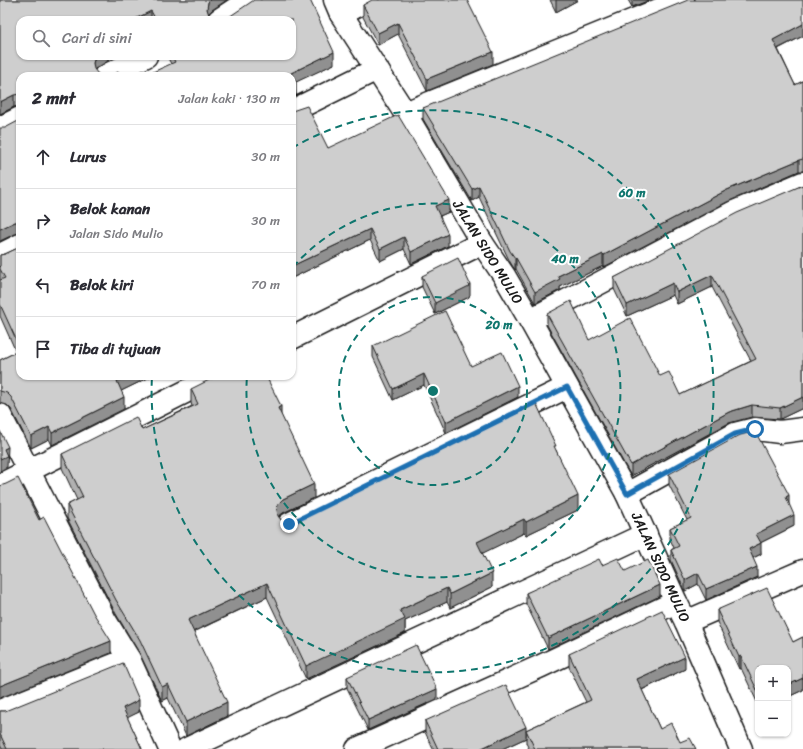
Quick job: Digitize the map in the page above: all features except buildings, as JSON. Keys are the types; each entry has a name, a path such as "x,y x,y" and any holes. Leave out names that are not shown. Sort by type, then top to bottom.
{"street":[{"path":"225,16 249,0"},
{"path":"338,7 368,0"},
{"path":"405,113 683,0"},
{"name":"JALAN SIDO MULIO","path":"338,7 405,113 482,243 506,278 627,494 686,622 741,749"},
{"path":"113,72 138,60"},
{"path":"296,109 377,69"},
{"path":"0,128 16,120"},
{"path":"530,320 732,213 803,183"},
{"path":"296,336 482,243"},
{"path":"0,255 16,247"},
{"path":"0,485 209,380"},
{"path":"289,524 567,387"},
{"path":"0,415 105,620 129,659 170,749"},
{"path":"627,494 735,434 755,429 780,432 803,429"},
{"path":"187,749 646,534"},
{"path":"686,622 803,571"},
{"path":"357,749 541,666 676,602"},
{"path":"0,712 129,659"}],"route":[{"path":"289,524 567,387 627,494 735,434 755,429"}]}
